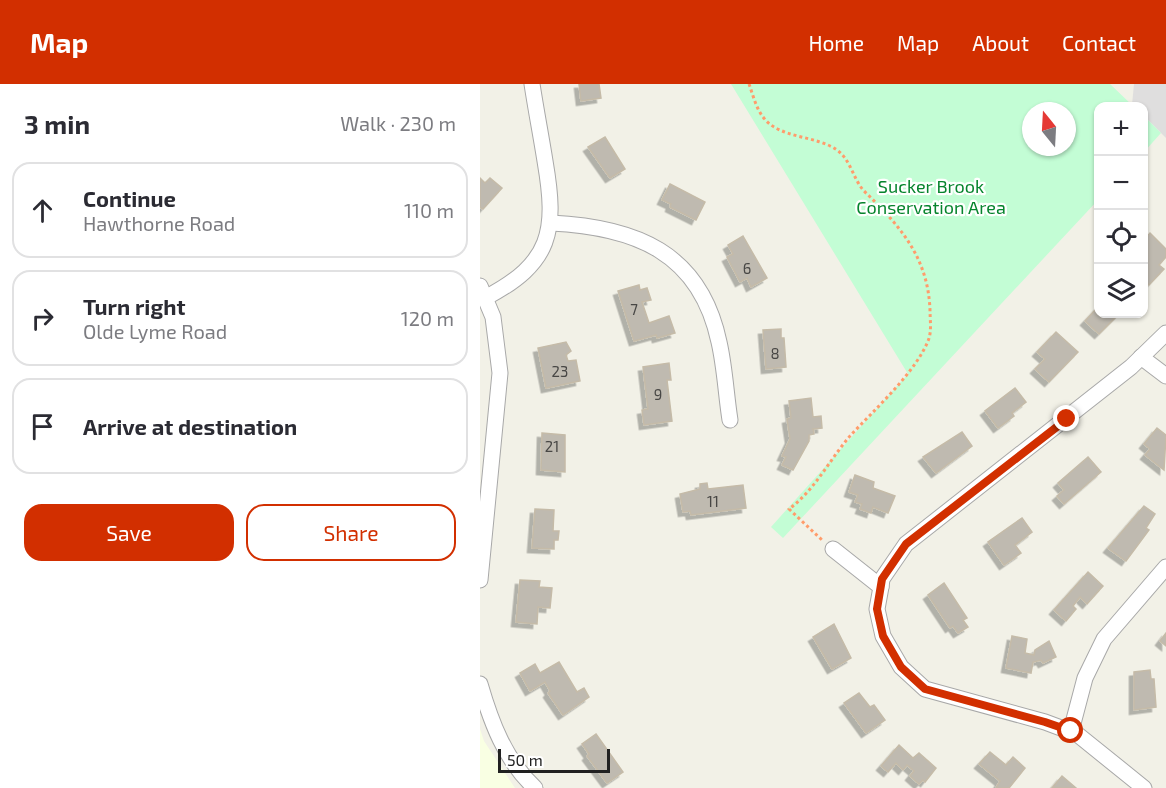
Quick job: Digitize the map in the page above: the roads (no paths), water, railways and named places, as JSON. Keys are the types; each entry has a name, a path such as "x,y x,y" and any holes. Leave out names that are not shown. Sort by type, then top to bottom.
{"street":[{"path":"480,580 500,373 494,317 483,292 525,272 536,258 551,222 551,194 532,84"},
{"path":"551,222 590,225 628,233 662,251 677,264 698,290 714,325 722,359 730,420"},
{"path":"1144,788 1110,758 1071,731 925,689 901,667 883,636 877,609 882,579 906,544 1141,357 1166,333"},
{"path":"1141,357 1166,376"},
{"path":"833,549 881,587"},
{"path":"1071,731 1086,678 1104,639 1166,567"},
{"path":"480,684 490,719 505,750 535,788"}],"park label":[{"name":"Sucker Brook Conservation Area","path":"931,196"}]}
